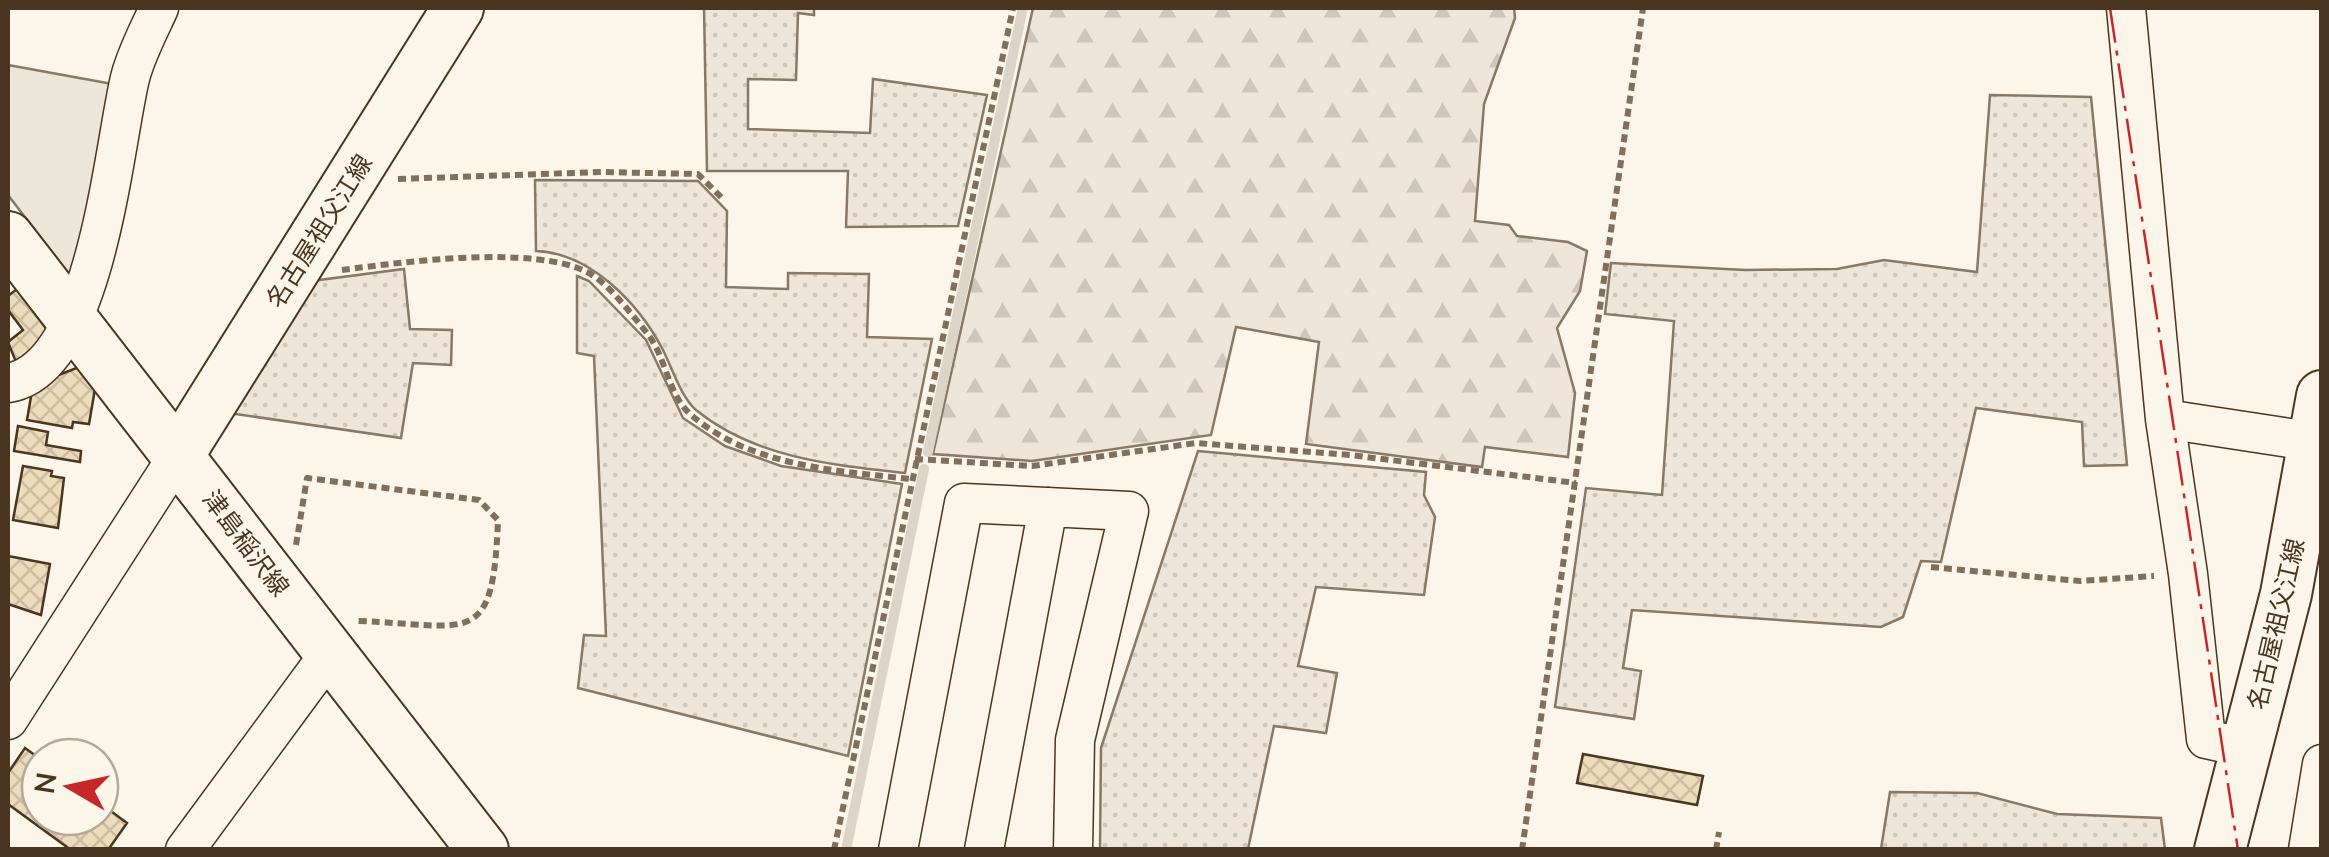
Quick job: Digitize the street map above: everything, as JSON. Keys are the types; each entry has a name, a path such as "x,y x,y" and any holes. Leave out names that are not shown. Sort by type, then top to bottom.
{"main road":[{"name":"名古屋祖父江線","path":"179,454 458,8"},
{"name":"津島稲沢線","path":"8,236 321,642 463,841"},
{"name":"名古屋祖父江線","path":"2220,850 2286,594 2319,427"}],"street":[{"path":"8,383 20,381 58,348 73,319 100,238 131,74 159,8"},
{"path":"2126,8 2164,419 2188,574 2206,739 2247,748"},
{"path":"2164,419 2319,427"},
{"path":"8,720 179,454"},
{"path":"898,850 964,503 1130,511 1076,740 1073,850"},
{"path":"984,850 1048,507"},
{"path":"185,850 321,642"},
{"path":"2308,850 2322,764"}],"path":[{"path":"834,850 1013,8"},
{"path":"1522,850 1643,8"},
{"path":"350,180 602,172 698,174 722,198"},
{"path":"291,276 418,260 557,260 592,274 649,335 686,411 726,439 781,460 826,470 911,479"},
{"path":"915,459 1032,466 1196,442 1350,455 1576,482"},
{"path":"274,580 295,552 307,478 478,500 498,520 496,580 486,610 466,624 352,621 321,642"},
{"path":"1931,567 2080,581 2188,574"},
{"path":"1716,850 1718,832"}],"green space":[{"path":"704,8 814,8 814,15 798,13 796,80 748,79 748,129 870,133 873,79 987,95 958,226 846,227 848,171 707,171"},
{"path":"1033,8 1514,8 1515,18 1484,104 1475,221 1509,225 1517,236 1568,242 1587,251 1580,291 1557,328 1575,393 1568,457 1485,447 1482,467 1306,444 1319,342 1236,327 1211,435 1032,461 933,454"},
{"path":"1990,95 2091,97 2127,465 2084,466 2082,422 1976,408 1941,562 1921,561 1903,617 1881,627 1632,610 1623,668 1641,671 1634,719 1555,707 1586,488 1662,495 1674,321 1605,314 1611,263 1745,270 1837,269 1884,260 1977,272"},
{"path":"535,180 698,181 727,211 726,287 788,289 788,273 869,274 867,337 932,339 905,473 822,462 769,449 743,439 696,410 681,390 653,333 627,299 576,261 536,251"},
{"path":"404,269 410,329 452,330 451,365 413,363 401,438 229,413 312,281"},
{"path":"577,276 589,281 646,340 683,418 725,446 781,466 902,484 848,756 578,688 584,635 606,636 594,356 577,353"},
{"path":"1198,451 1426,472 1424,495 1435,517 1424,595 1316,587 1298,666 1337,673 1326,733 1274,726 1248,849 1100,849 1101,748"},
{"path":"1890,792 1977,793 2057,814 2161,818 2165,849 1881,849"}],"shaded area":[{"path":"8,65 118,85 82,263 68,273 8,195"}],"building":[{"path":"17,289 51,335 16,362 8,342 23,330 8,310 8,296"},
{"path":"79,367 95,389 89,424 73,422 72,428 27,420 33,385"},
{"path":"18,426 48,432 46,445 81,451 80,462 14,451"},
{"path":"23,466 52,471 51,476 64,478 58,528 13,520"},
{"path":"8,556 50,564 41,615 8,604"},
{"path":"1583,754 1703,776 1697,805 1577,783"},
{"path":"20,755 20,813 8,804 8,773"},
{"path":"53,837 117,837 108,850 71,850"}],"waterway":[{"path":"928,452 1023,8"},
{"path":"846,850 924,469"}],"power":[{"path":"2110,8 2238,850"}]}
